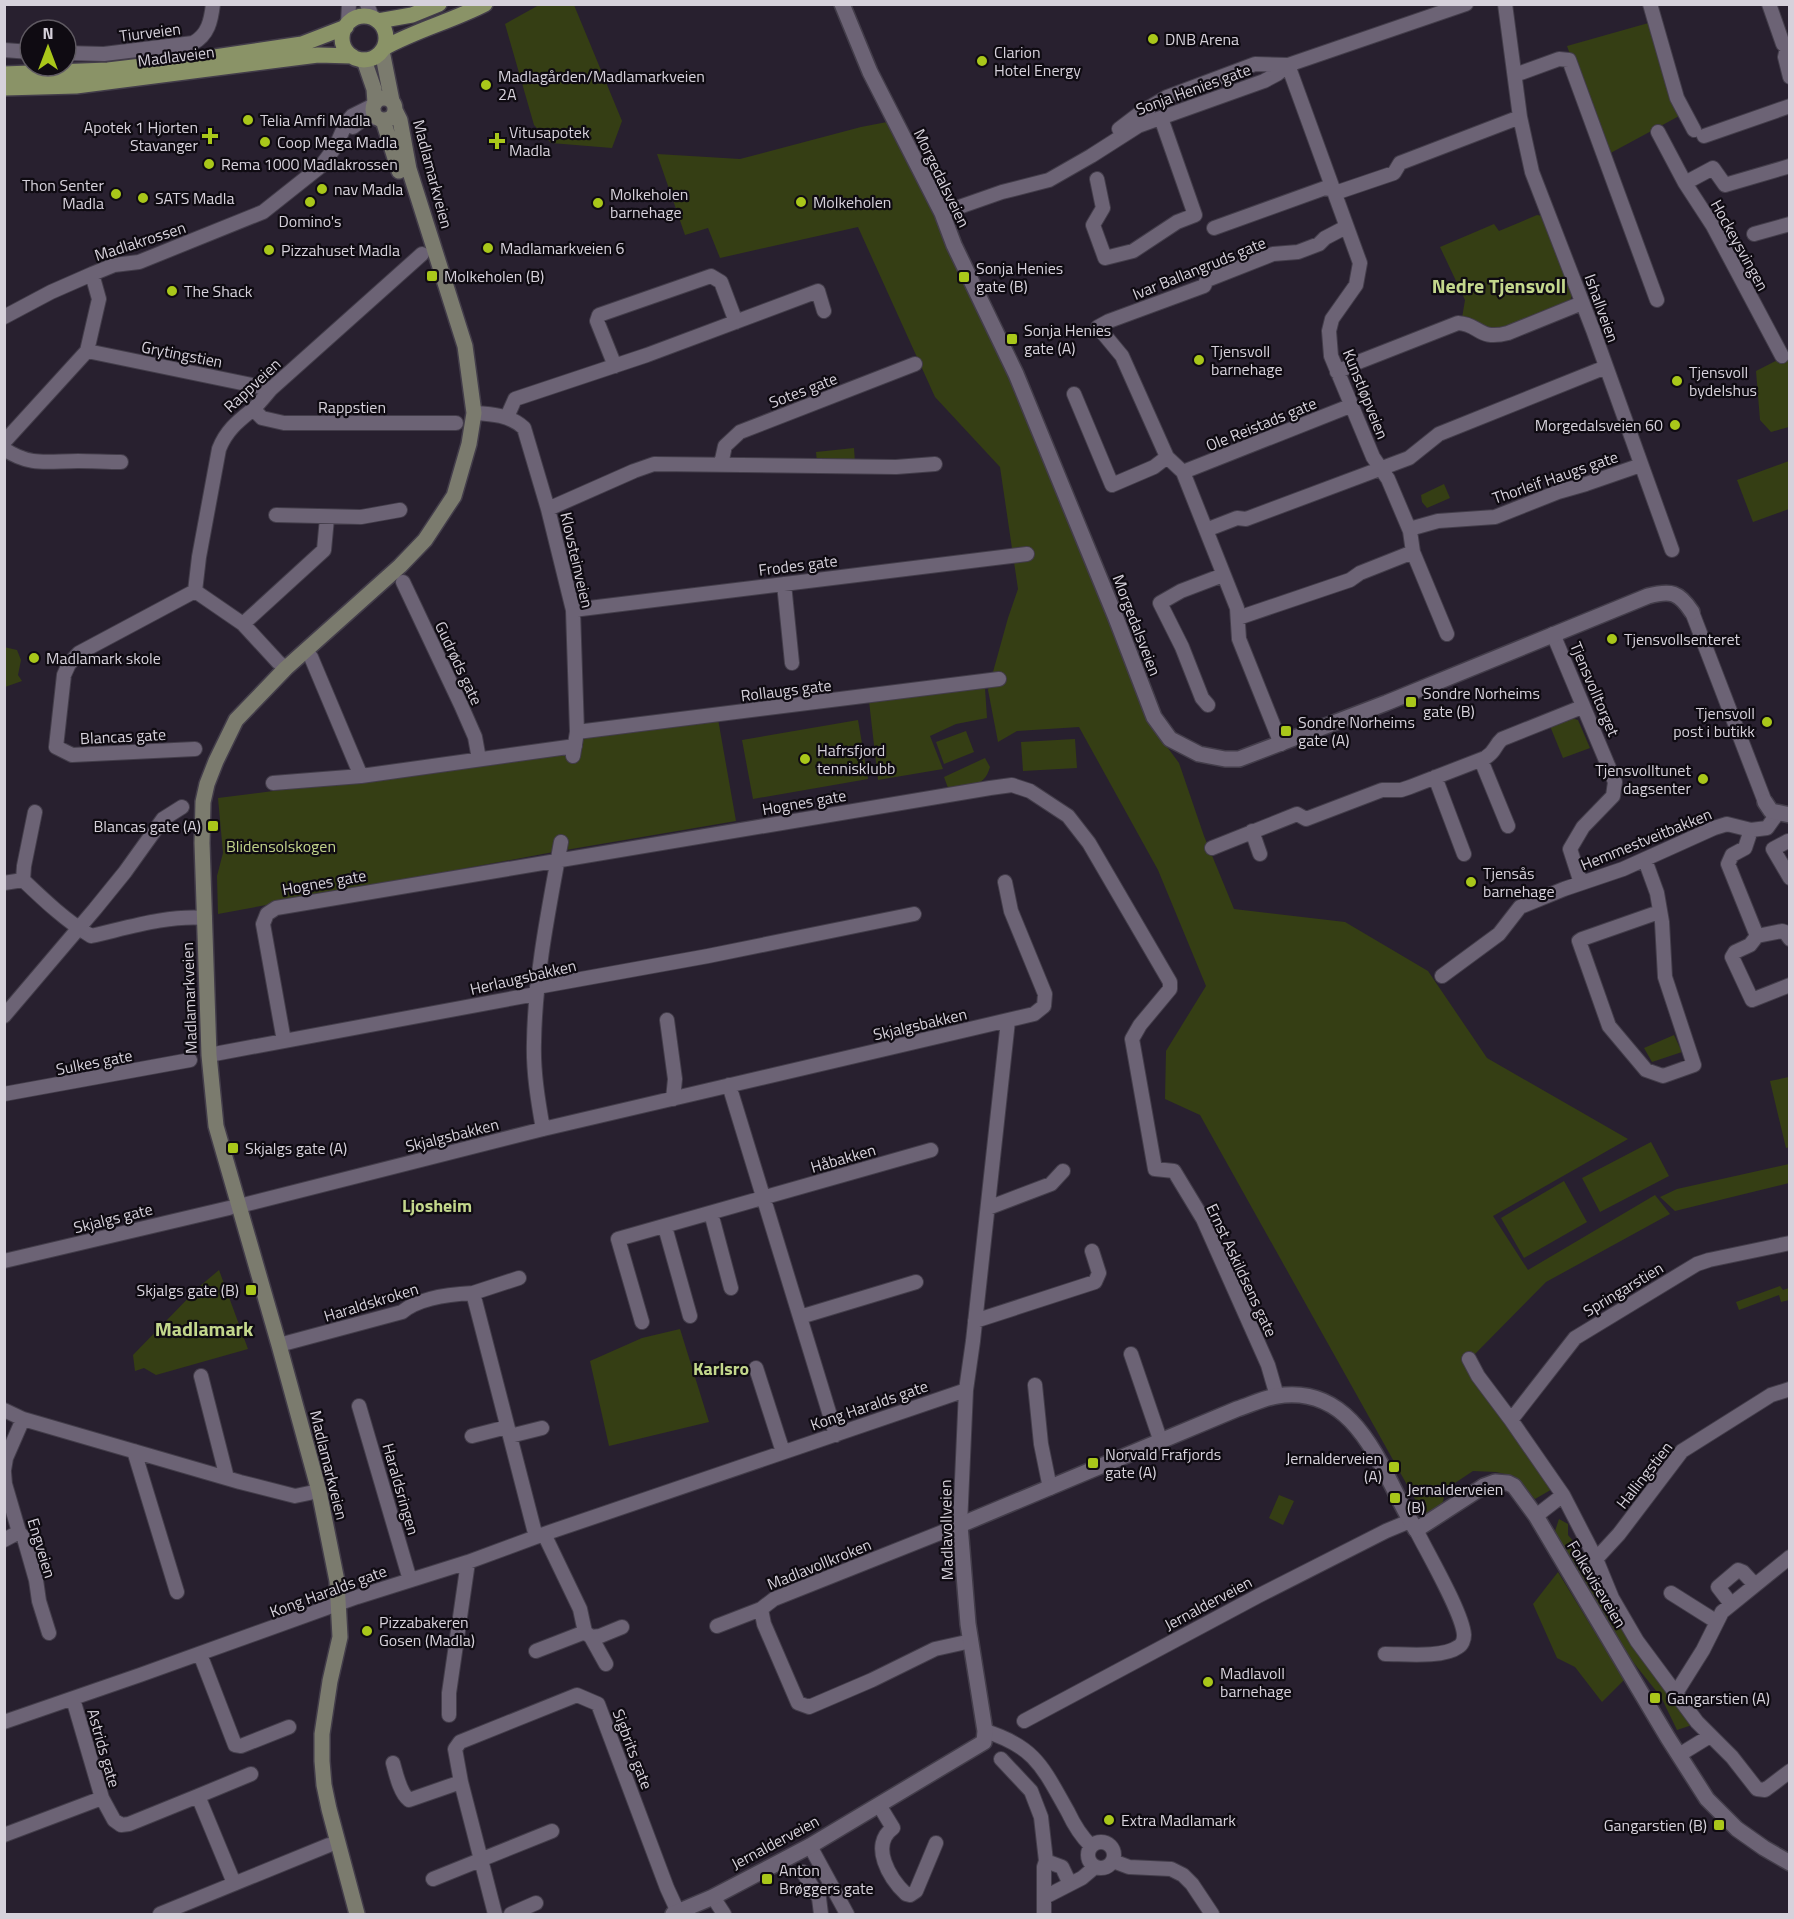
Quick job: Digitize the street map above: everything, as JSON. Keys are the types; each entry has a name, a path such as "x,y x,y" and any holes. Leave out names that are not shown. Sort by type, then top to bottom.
{"main road":[{"path":"440,4 412,15 372,14 358,17 347,25 342,39 347,52 358,58 375,57 383,49 400,39 454,20 485,4"},
{"path":"372,14 385,30 383,49"},
{"name":"Madlaveien","path":"4,74 108,70 212,57 302,44 347,25"},
{"name":"Madlamarkveien","path":"383,49 383,109"},
{"name":"Madlaveien","path":"4,88 76,86 318,56 358,58"},
{"name":"Madlamarkveien","path":"357,1914 332,1839 324,1785 322,1734 340,1637 337,1581 319,1491 279,1345 234,1207 216,1126 209,1055 202,843 203,802 207,784 236,720 286,668 400,566 425,540 454,496 469,444 474,413 465,346 427,251 430,233 407,162 399,116 383,109 372,81 358,58"},
{"name":"Madlamarkveien","path":"332,1839 366,1914"}],"street":[{"name":"Tiurveien","path":"78,53 104,54 193,43 203,38 209,25 213,4"},
{"path":"347,25 349,4"},
{"name":"Morgedalsveien","path":"842,4 870,72 942,213 954,245 1016,374 1110,602 1154,717 1170,739 1199,754 1239,759 1648,596 1671,592 1685,600 1692,612"},
{"name":"Sonja Henies gate","path":"942,213 1002,192 1049,180 1138,126 1264,81 1288,65 1466,4"},
{"name":"Ishallveien","path":"1505,4 1520,117 1532,172 1672,550"},
{"path":"1650,4 1677,98 1699,133 1790,106"},
{"path":"1769,4 1783,44 1788,49 1785,57 1790,77"},
{"path":"1515,75 1559,59 1569,60 1658,300"},
{"name":"Sonja Henies gate","path":"1108,143 1121,127 1167,97 1256,64 1288,65"},
{"name":"Kunstløpveien","path":"1288,65 1360,263 1356,285 1332,319 1329,331 1331,356 1373,457 1388,479 1410,531 1413,552 1447,634"},
{"name":"Madlakrossen","path":"4,317 51,292 114,265 139,262 225,229 262,212 321,166 336,146 345,123 352,116 383,109"},
{"path":"1214,228 1325,188 1341,190 1394,172 1400,163 1520,117"},
{"path":"1097,178 1104,208 1093,225 1105,258 1133,251 1177,222 1195,215 1161,118"},
{"name":"Hockeysvingen","path":"1658,132 1685,183 1713,226 1782,356"},
{"name":"Hockeysvingen","path":"1685,183 1713,168 1725,185 1790,166"},
{"path":"1754,234 1790,224"},
{"name":"Ivar Ballangruds gate","path":"1167,457 1122,356 1098,327 1204,286 1207,280 1273,254 1298,252 1346,228"},
{"name":"Rappveien","path":"195,591 219,449 224,436 237,420 253,409 271,389 427,251"},
{"path":"4,442 87,351 99,299 92,274"},
{"path":"615,366 597,321 599,315 711,276 721,282 736,322"},
{"path":"474,413 507,417 515,399 615,366 818,291 824,311"},
{"path":"1337,372 1458,323 1464,323 1485,335 1496,337 1582,303"},
{"name":"Grytingstien","path":"87,351 271,389"},
{"name":"Sotes gate","path":"721,465 725,446 740,432 915,364"},
{"path":"1206,530 1237,518 1246,519 1409,458 1439,434 1606,367"},
{"path":"1074,394 1112,485 1154,467 1167,457 1183,472 1237,608 1239,639 1281,744"},
{"name":"Ole Reistads gate","path":"1183,472 1350,406"},
{"name":"Rappstien","path":"253,409 262,418 284,423 456,423"},
{"name":"Klovsteinveien","path":"507,417 524,428 549,509 573,610 575,745"},
{"path":"4,449 26,461 36,463 121,462"},
{"path":"549,509 645,466 668,464 897,467 935,464"},
{"name":"Thorleif Haugs gate","path":"1410,531 1413,528 1438,521 1495,517 1553,494 1641,465"},
{"path":"276,515 361,517 400,510"},
{"path":"243,624 324,550 327,518"},
{"path":"1238,618 1350,580 1360,573 1413,552"},
{"name":"Frodes gate","path":"573,610 1027,554"},
{"name":"Morgedalsveien","path":"1208,705 1202,698 1182,647 1160,603 1224,575"},
{"name":"Gudrøds gate","path":"403,582 475,737 479,759"},
{"path":"784,584 792,663"},
{"path":"195,591 243,624 286,668"},
{"name":"Blancas gate","path":"195,591 79,653 69,664 64,675 56,747 72,755 195,749"},
{"path":"1692,612 1765,802 1772,811 1783,814"},
{"name":"Tjensvolltorget","path":"1553,634 1615,782 1613,796 1583,827 1570,849 1581,883"},
{"path":"311,657 361,776"},
{"name":"Rollaugs gate","path":"273,783 286,784 361,776 999,680"},
{"path":"1212,848 1297,814 1306,819 1382,790 1401,790 1481,759 1495,751 1498,742 1502,739 1582,707"},
{"path":"1481,759 1508,826"},
{"path":"1435,777 1464,854"},
{"name":"Hognes gate","path":"284,1041 263,924 267,914 276,908 1012,785 1030,791 1068,816 1113,883 1170,982 1170,989 1140,1025 1132,1039 1155,1169 1164,1169"},
{"path":"4,1016 125,872 163,819 182,807"},
{"path":"23,880 35,812"},
{"path":"1757,936 1728,864 1732,855 1746,848 1751,830 1767,828 1783,814"},
{"name":"Hemmestveitbakken","path":"1442,976 1499,934 1520,907 1645,860 1714,828 1727,824 1751,830"},
{"path":"1252,831 1260,854"},
{"path":"1788,841 1773,849 1790,878"},
{"path":"543,1129 536,1083 534,1044 537,991 561,842"},
{"path":"1645,860 1656,893 1663,932 1665,977 1694,1065 1663,1076 1646,1070 1609,1026 1579,941 1659,912"},
{"path":"23,880 49,905 91,936 144,924 194,917 205,918"},
{"path":"4,883 23,880"},
{"name":"Skjalgsbakken","path":"234,1207 543,1129 1039,1011 1044,1006 1045,998 1011,912 1005,882"},
{"name":"Herlaugsbakken","path":"209,1055 914,914"},
{"path":"1790,939 1782,931 1757,936 1750,945 1736,952 1732,957 1752,1000 1790,985"},
{"path":"667,1020 675,1079 674,1099"},
{"name":"Madlavollveien","path":"985,1737 971,1641 960,1525 966,1390 1008,1020"},
{"name":"Sulkes gate","path":"4,1094 190,1060"},
{"path":"729,1085 836,1435"},
{"name":"Håbakken","path":"642,1322 618,1239 931,1150"},
{"name":"Ernst Askildsens gate","path":"1164,1169 1174,1171 1203,1219 1268,1365 1276,1396"},
{"path":"988,1208 1051,1184 1063,1171"},
{"name":"Skjalgs gate","path":"4,1261 234,1207"},
{"path":"711,1213 731,1288"},
{"path":"665,1227 690,1316"},
{"name":"Springarstien","path":"1511,1420 1575,1338 1697,1264 1790,1243"},
{"path":"975,1321 1095,1282 1099,1273 1092,1251"},
{"name":"Haraldskroken","path":"279,1345 402,1312 409,1306 452,1294 473,1293 519,1278"},
{"path":"800,1317 916,1282"},
{"path":"473,1293 508,1431 540,1535 580,1609 588,1634 606,1664"},
{"path":"1131,1354 1161,1442"},
{"path":"1469,1359 1478,1376 1563,1495 1596,1559 1612,1598 1637,1641 1697,1722 1732,1758 1757,1789 1765,1790 1790,1772"},
{"path":"756,1368 783,1452"},
{"path":"201,1376 227,1478"},
{"path":"1035,1385 1041,1444 1050,1488"},
{"name":"Hallingstien","path":"1596,1559 1619,1534 1682,1451 1771,1395 1790,1389"},
{"name":"Kong Haralds gate","path":"4,1722 339,1604 468,1562 540,1535 966,1390"},
{"path":"1037,1400 1051,1395"},
{"path":"960,1525 1237,1409 1276,1396 1313,1398 1346,1415 1366,1436 1458,1614 1464,1634 1463,1642 1459,1647 1443,1653 1385,1654"},
{"name":"Haraldsringen","path":"359,1406 410,1580"},
{"path":"4,1410 22,1419 295,1496 319,1491"},
{"name":"Engveien","path":"22,1419 5,1465 5,1484 19,1532 24,1538 49,1633"},
{"path":"472,1436 542,1428"},
{"path":"134,1451 177,1592"},
{"name":"Folkeviseveien","path":"1413,1525 1484,1486 1495,1482 1514,1486 1536,1516 1707,1799 1719,1812 1764,1848 1790,1863"},
{"path":"1536,1516 1563,1495"},
{"name":"Madlavollkroken","path":"960,1525 774,1599 760,1609 764,1624 798,1703 810,1707 935,1649 971,1641"},
{"name":"Jernalderveien","path":"1024,1721 1277,1586 1386,1531 1413,1525"},
{"path":"4,1540 19,1532"},
{"path":"1676,1693 1703,1650 1722,1612 1790,1557"},
{"path":"448,1715 448,1693 468,1562"},
{"path":"1731,1604 1719,1587 1731,1575 1741,1570 1755,1585"},
{"path":"1671,1593 1716,1622"},
{"path":"717,1626 760,1609"},
{"path":"536,1651 588,1634 600,1636 622,1627"},
{"path":"200,1654 235,1745 241,1746 288,1727"},
{"name":"Sigbrits gate","path":"461,1782 455,1752 459,1742 577,1695 598,1704 676,1913"},
{"name":"Astrids gate","path":"73,1699 102,1798 114,1820 121,1825 251,1774"},
{"path":"1679,1755 1710,1736"},
{"path":"985,1737 1008,1738 1036,1759 1077,1829 1091,1846"},
{"name":"Jernalderveien","path":"676,1913 810,1846 985,1737"},
{"path":"1001,1759 1022,1780 1035,1799 1041,1817 1046,1861 1044,1914"},
{"path":"393,1763 402,1791 409,1800 461,1782 495,1914"},
{"path":"198,1796 234,1883"},
{"path":"4,1835 102,1798"},
{"path":"879,1805 893,1828 887,1833 882,1856 886,1866 906,1894 916,1891 936,1843"},
{"path":"433,1879 552,1831"},
{"path":"160,1914 332,1839"},
{"path":"1045,1897 1071,1884 1095,1867 1105,1867 1113,1861 1114,1853 1108,1845 1099,1842 1091,1846 1088,1857 1095,1867"},
{"path":"810,1846 847,1914"},
{"path":"1046,1861 1062,1867 1071,1884"},
{"path":"1113,1861 1129,1867 1171,1869 1183,1875 1192,1884 1212,1914"},
{"path":"803,1872 819,1898 821,1914"},
{"path":"712,1897 724,1914"},
{"path":"511,1914 536,1903"}],"green space":[{"path":"539,5 574,5 622,121 612,148 551,143 534,125 505,24"},
{"path":"1652,22 1681,115 1605,156 1567,46"},
{"path":"887,122 999,346 1156,732 1179,763 1204,836 1234,909 1345,922 1428,971 1487,1058 1628,1139 1493,1216 1528,1270 1655,1195 1670,1214 1546,1282 1475,1354 1486,1393 1554,1488 1535,1499 1514,1476 1473,1471 1446,1489 1442,1505 1425,1517 1200,1115 1165,1099 1166,1051 1206,986 1158,870 1079,727 1017,731 998,742 988,690 1018,589 1000,467 935,397 858,227 720,258 708,228 685,235 657,154 740,159"},
{"path":"1537,215 1543,216 1573,292 1570,301 1497,332 1462,318 1465,300 1440,247 1494,224 1499,231"},
{"path":"1789,354 1789,427 1771,432 1760,420 1756,371"},
{"path":"854,448 855,463 817,462 816,452"},
{"path":"1789,461 1789,509 1753,522 1737,480"},
{"path":"1444,484 1450,498 1427,508 1422,502 1421,495"},
{"path":"4,647 17,650 21,660 18,675 22,681 5,687"},
{"path":"985,688 987,718 956,724 930,736 943,769 878,780 869,701"},
{"path":"1571,718 1578,720 1590,748 1563,758 1550,726"},
{"name":"Blidensolskogen","path":"718,719 736,821 218,914 217,876 223,853 218,798 562,754 589,736"},
{"name":"Hafrsfjord tennisklubb","path":"858,720 868,779 753,799 742,740"},
{"path":"966,731 974,752 944,764 936,742"},
{"path":"1075,739 1077,768 1023,771 1021,742"},
{"path":"985,758 990,767 984,779 974,785 948,788 944,777"},
{"path":"1674,1035 1682,1052 1652,1062 1644,1048"},
{"path":"1789,1077 1790,1147 1786,1148 1770,1081"},
{"path":"1651,1142 1669,1176 1600,1212 1582,1178"},
{"path":"1789,1164 1789,1183 1675,1211 1660,1197 1677,1189"},
{"path":"1564,1181 1587,1222 1524,1258 1501,1218"},
{"path":"219,1270 248,1349 156,1375 144,1368 135,1371 133,1355 200,1286"},
{"path":"1780,1286 1783,1290 1789,1288 1789,1300 1781,1302 1779,1295 1739,1310 1736,1302"},
{"path":"680,1329 709,1422 609,1446 590,1361 642,1338"},
{"path":"1279,1495 1294,1501 1283,1525 1269,1518"},
{"path":"1559,1519 1568,1524 1568,1535 1592,1563 1692,1725 1677,1730 1661,1697 1633,1662 1561,1544 1555,1531"},
{"path":"1558,1572 1624,1680 1602,1702 1575,1667 1557,1658 1533,1604"}],"place":[{"name":"DNB Arena","path":"1153,39"},
{"name":"Clarion Hotel Energy","path":"982,61"},
{"name":"Madlagården/Madlamarkveien 2A","path":"486,85"},
{"name":"Telia Amfi Madla","path":"248,120"},
{"name":"Apotek 1 Hjorten Stavanger","path":"210,136"},
{"name":"Vitusapotek Madla","path":"497,141"},
{"name":"Coop Mega Madla","path":"265,142"},
{"name":"Rema 1000 Madlakrossen","path":"209,164"},
{"name":"nav Madla","path":"322,189"},
{"name":"Thon Senter Madla","path":"116,194"},
{"name":"SATS Madla","path":"143,198"},
{"name":"Domino's","path":"310,202"},
{"name":"Molkeholen","path":"801,202"},
{"name":"Molkeholen barnehage","path":"598,203"},
{"name":"Madlamarkveien 6","path":"488,248"},
{"name":"Pizzahuset Madla","path":"269,250"},
{"name":"Molkeholen (B)","path":"432,276"},
{"name":"Sonja Henies gate (B)","path":"964,277"},
{"name":"The Shack","path":"172,291"},
{"name":"Sonja Henies gate (A)","path":"1012,339"},
{"name":"Tjensvoll barnehage","path":"1199,360"},
{"name":"Tjensvoll bydelshus","path":"1677,381"},
{"name":"Morgedalsveien 60","path":"1675,425"},
{"name":"Tjensvollsenteret","path":"1612,639"},
{"name":"Madlamark skole","path":"34,658"},
{"name":"Sondre Norheims gate (B)","path":"1411,702"},
{"name":"Tjensvoll post i butikk","path":"1767,722"},
{"name":"Sondre Norheims gate (A)","path":"1286,731"},
{"name":"Hafrsfjord tennisklubb","path":"805,759"},
{"name":"Tjensvolltunet dagsenter","path":"1703,779"},
{"name":"Blancas gate (A)","path":"213,826"},
{"name":"Tjensås barnehage","path":"1471,882"},
{"name":"Skjalgs gate (A)","path":"233,1148"},
{"name":"Skjalgs gate (B)","path":"251,1290"},
{"name":"Norvald Frafjords gate (A)","path":"1093,1463"},
{"name":"Jernalderveien (A)","path":"1394,1467"},
{"name":"Jernalderveien (B)","path":"1395,1498"},
{"name":"Pizzabakeren Gosen (Madla)","path":"367,1631"},
{"name":"Madlavoll barnehage","path":"1208,1682"},
{"name":"Gangarstien (A)","path":"1655,1698"},
{"name":"Extra Madlamark","path":"1109,1820"},
{"name":"Gangarstien (B)","path":"1719,1825"},
{"name":"Anton Brøggers gate","path":"767,1879"}],"district":[{"name":"Nedre Tjensvoll","path":"1499,286"},
{"name":"Ljosheim","path":"437,1206"},
{"name":"Madlamark","path":"204,1329"},
{"name":"Karlsro","path":"721,1369"}]}
